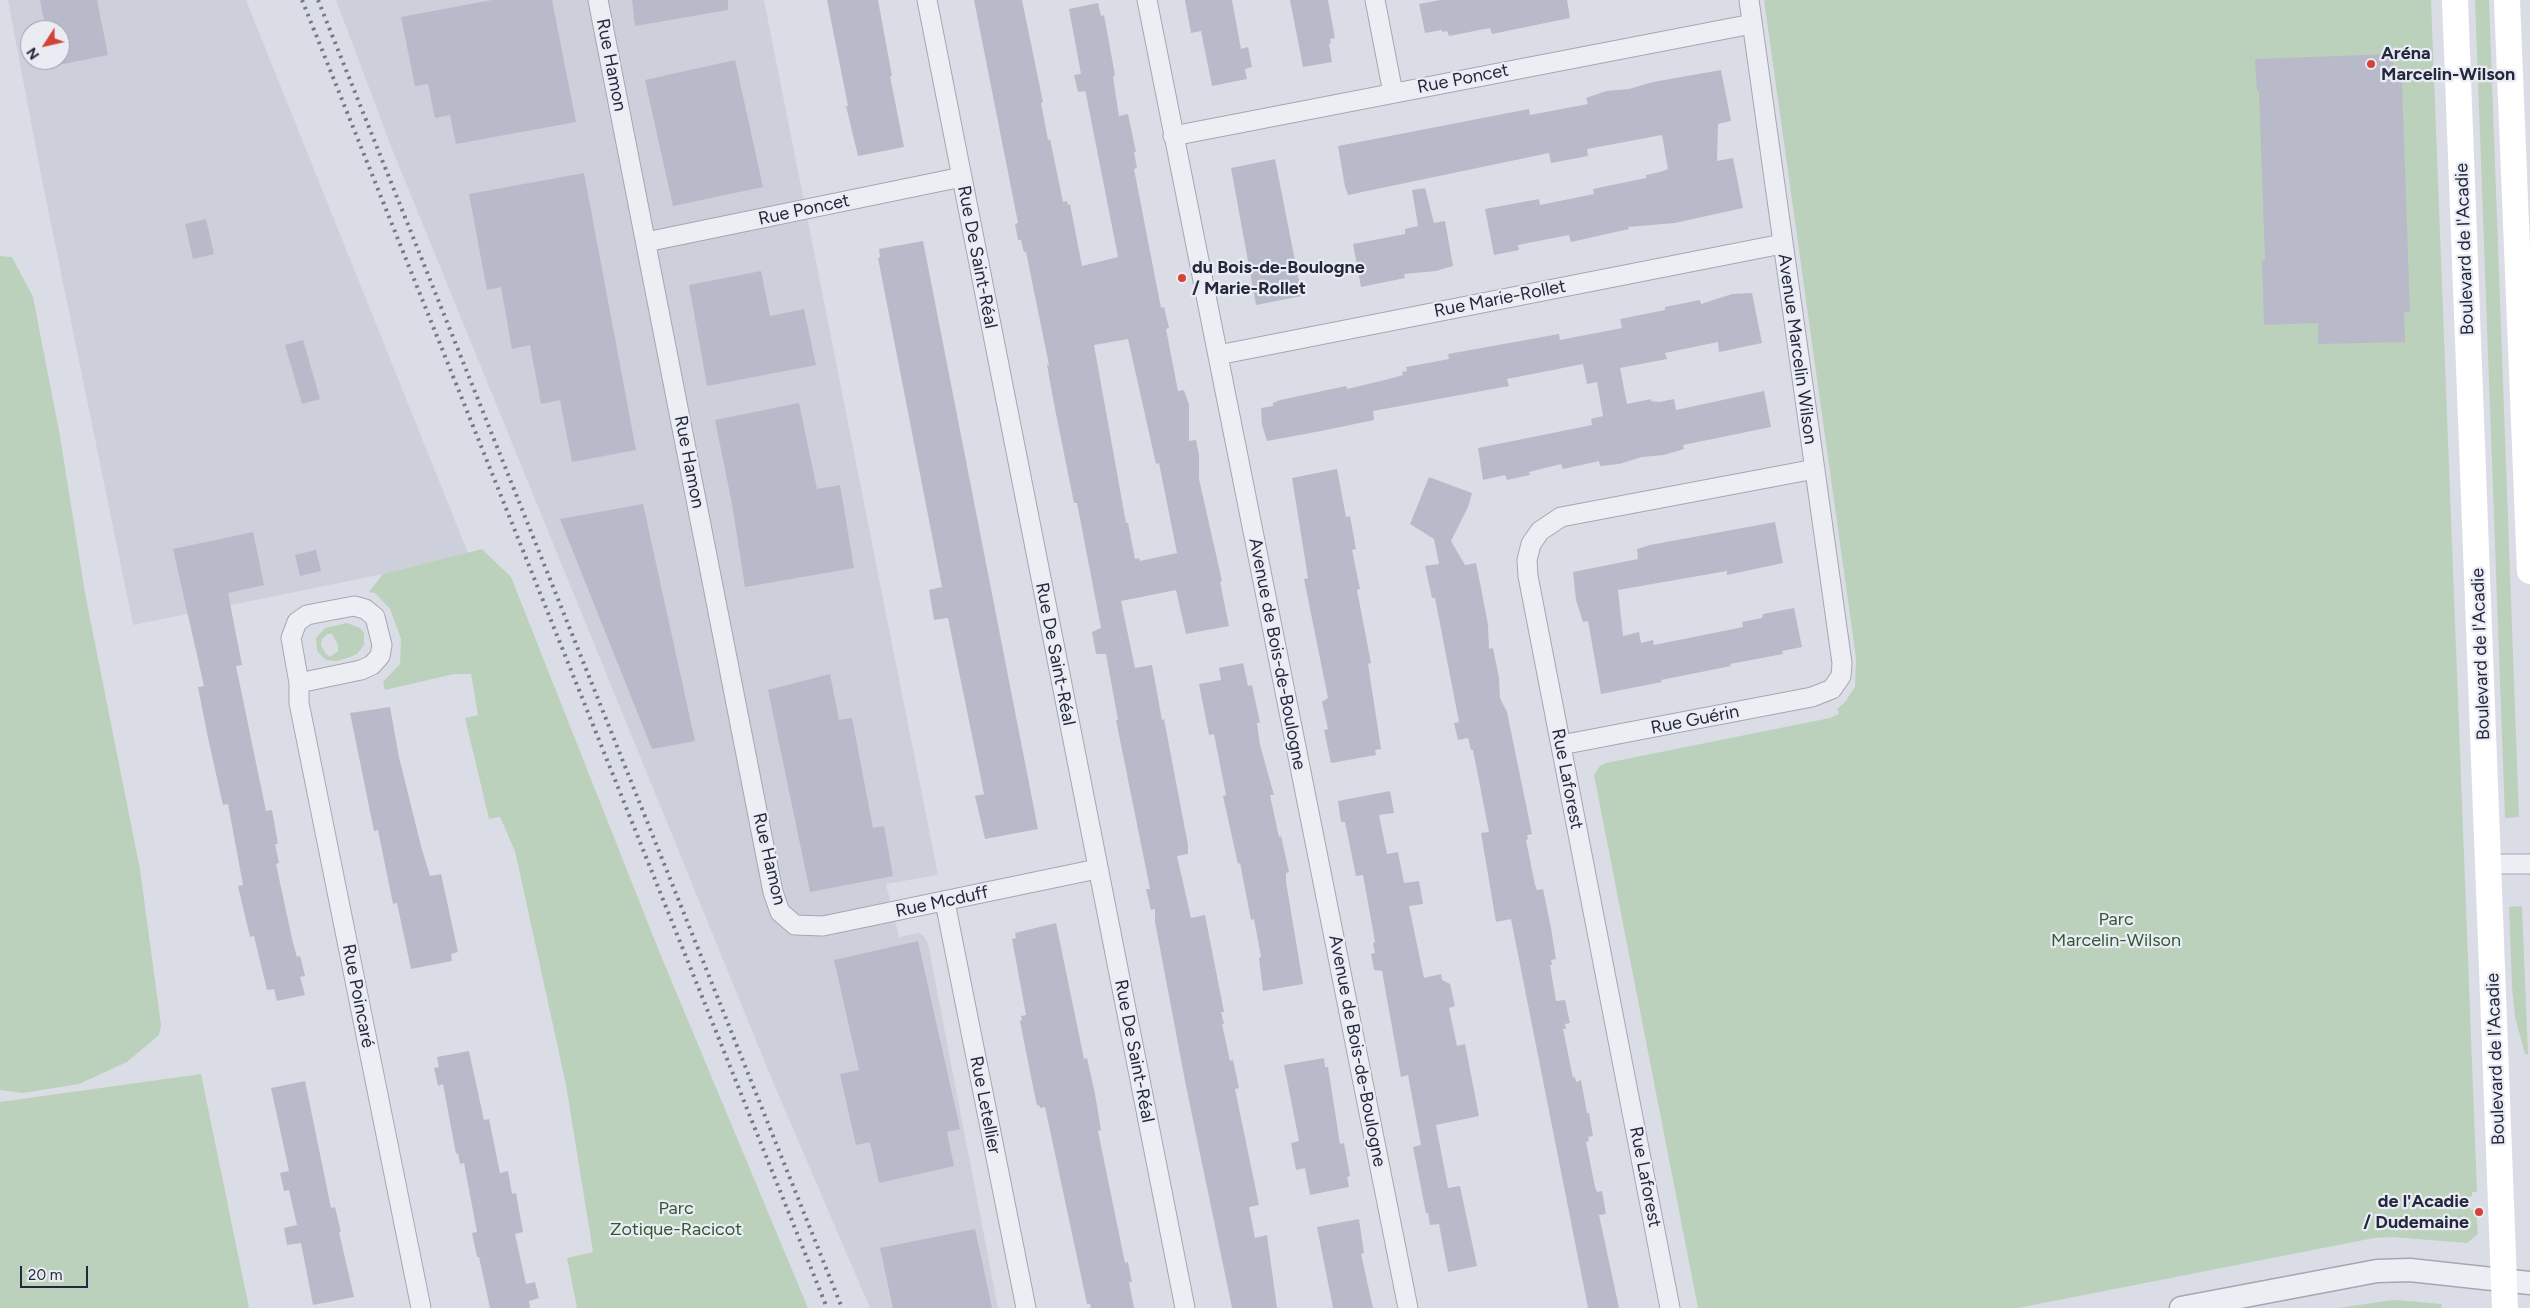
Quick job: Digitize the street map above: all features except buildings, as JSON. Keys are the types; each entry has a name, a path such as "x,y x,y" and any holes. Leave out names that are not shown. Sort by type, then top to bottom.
{"main road":[{"name":"Boulevard de l'Acadie","path":"2455,0 2489,864 2504,1308"},
{"path":"2507,0 2530,571"}],"street":[{"name":"Rue Hamon","path":"598,0 773,892 778,907 788,921"},
{"name":"Rue De Saint-Réal","path":"927,0 1185,1308"},
{"name":"Avenue de Bois-de-Boulogne","path":"1147,0 1408,1308"},
{"path":"1375,0 1393,93"},
{"name":"Avenue Marcelin Wilson","path":"1749,0 1842,663 1839,681 1828,692"},
{"name":"Rue Poncet","path":"1174,136 1752,24"},
{"name":"Rue Poncet","path":"646,242 962,177"},
{"name":"Rue Marie-Rollet","path":"1218,356 1782,244"},
{"name":"Rue Laforest","path":"1670,1308 1527,568 1531,544 1540,530 1554,520 1569,515 1815,469"},
{"name":"Rue Poincaré","path":"299,683 372,666 380,656 382,645 375,617 365,609 354,606 317,613 302,618 294,627 291,638 299,683 301,713 421,1308"},
{"name":"Rue Guérin","path":"1561,745 1801,699 1828,692"},
{"path":"2489,864 2530,864"},
{"name":"Rue Mcduff","path":"788,921 802,927 823,926 1097,869"},
{"name":"Rue Letellier","path":"945,902 1026,1308"},
{"path":"2181,1308 2363,1272 2410,1270 2530,1283"}],"shaded area":[{"path":"8,0 246,0 468,553 383,574 133,625 21,70 70,70 70,20 20,20 20,64"},
{"path":"336,0 764,0 938,875 886,884 899,937 919,933 924,936 928,944 998,1308 870,1308 773,1082 392,149"}],"green space":[{"name":"Parc Marcelin-Wilson","path":"1764,0 2431,0 2477,1192 2472,1192 2472,1196 2469,1197 2470,1210 2476,1210 2478,1234 2467,1243 2392,1237 2374,1238 2018,1308 1698,1308 1594,775 1600,766 1606,763 1830,718 1839,714 1837,709 1845,702 1855,687 1856,658"},
{"path":"2475,0 2489,0 2519,817 2505,818"},
{"path":"0,256 12,257 33,297 60,436 85,593 140,869 161,1025 159,1035 127,1062 79,1084 23,1093 0,1090"},
{"name":"Parc Zotique-Racicot","path":"482,549 511,577 659,951 808,1308 577,1308 567,1258 593,1252 566,1085 515,851 500,817 489,819 465,718 478,715 471,674 454,674 385,690 383,682 400,664 401,639 390,609 375,593 369,592 383,574"},
{"path":"347,623 360,628 364,633 364,645 357,654 350,657 337,661 326,660 317,651 316,638 325,628","holes":["328,634 332,634 338,645 338,651 330,657 321,645 322,639"]},
{"path":"2522,906 2528,1054 2525,1054 2515,1017 2512,987 2509,907"},
{"path":"201,1074 249,1308 0,1308 0,1102"},
{"path":"2395,1300 2442,1304 2441,1308 2337,1308"}],"railway":[{"path":"302,0 827,1308"},
{"path":"318,0 842,1308"}],"place":[{"name":"Aréna Marcelin-Wilson","path":"2371,64"},
{"name":"du Bois-de-Boulogne / Marie-Rollet","path":"1182,278"},
{"name":"de l'Acadie / Dudemaine","path":"2479,1212"}]}
